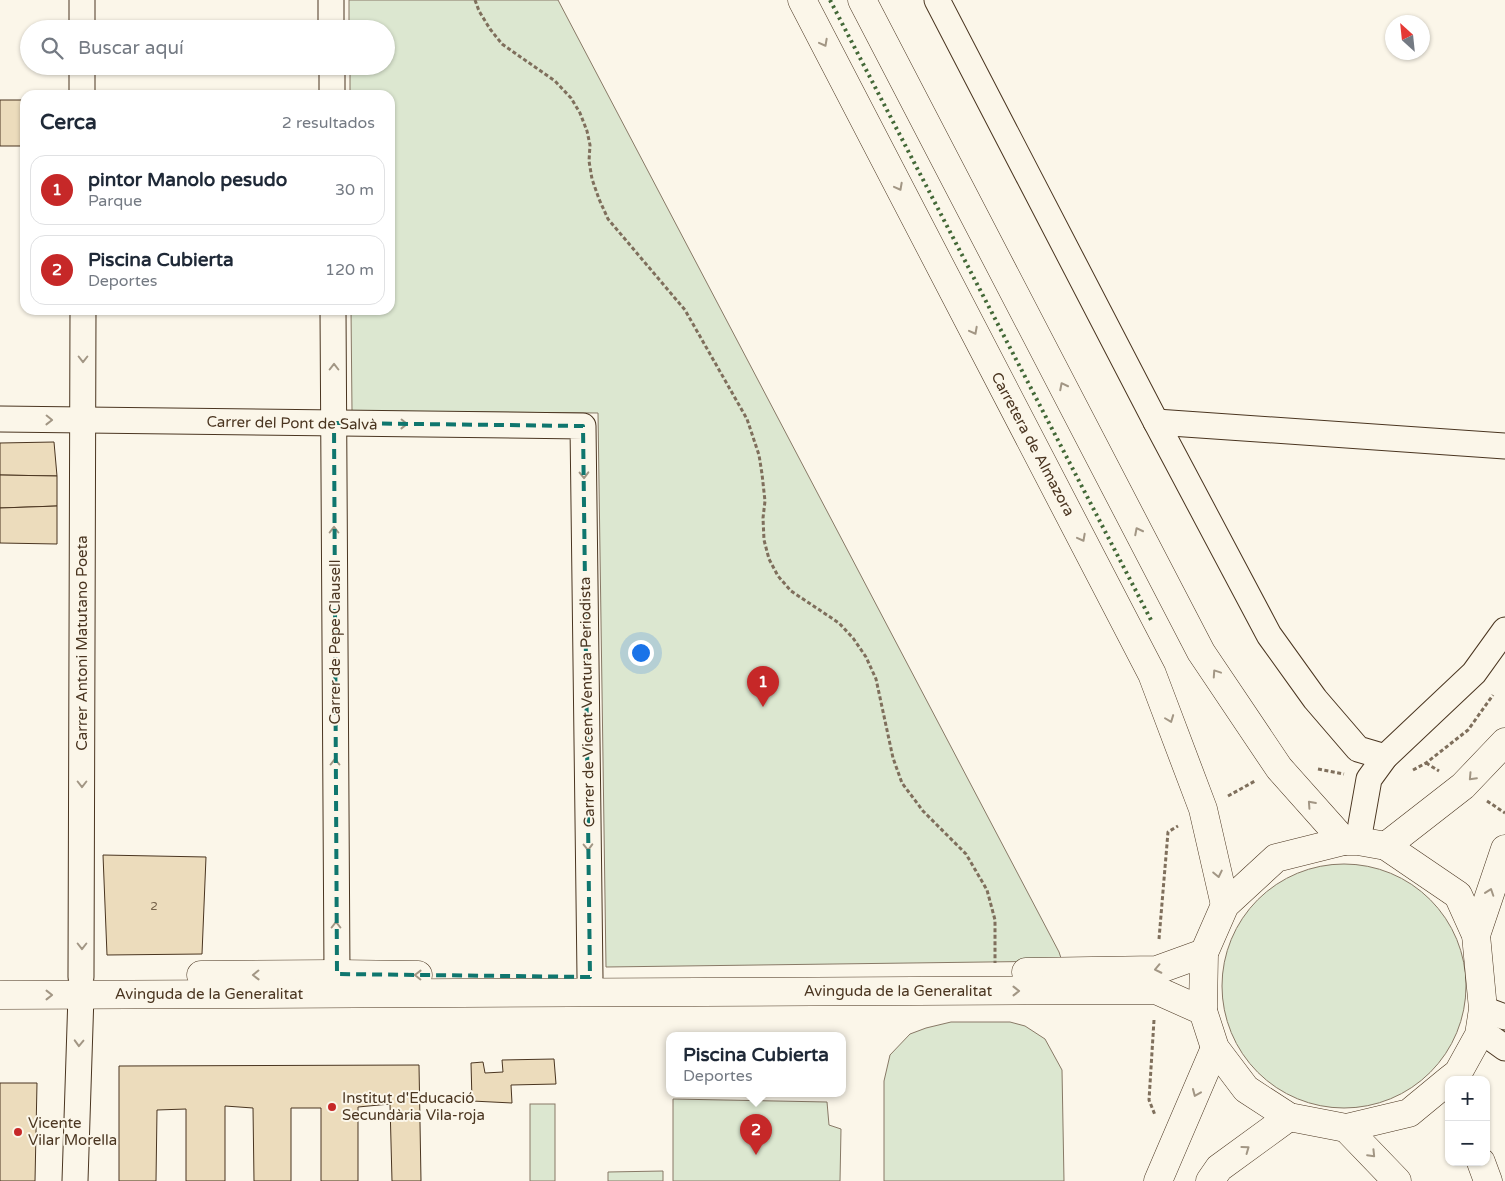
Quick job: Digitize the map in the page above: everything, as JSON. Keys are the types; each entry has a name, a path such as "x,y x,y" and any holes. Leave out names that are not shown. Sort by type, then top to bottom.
{"main road":[{"name":"Carretera de Almazora","path":"802,0 1152,674 1203,809 1225,904"},
{"path":"862,0 1202,652 1279,768 1351,841"},
{"path":"1386,846 1463,786 1505,742"},
{"path":"1445,1085 1408,1113 1346,1128 1289,1117 1246,1090 1215,1048 1203,1011 1204,953 1225,904 1276,858 1351,841 1386,846 1458,895 1476,935 1489,1019 1455,1076"},
{"path":"1476,935 1505,849"},
{"name":"Avinguda de la Generalitat","path":"589,985 1157,970 1204,953"},
{"name":"Avinguda de la Generalitat","path":"0,977 81,986"},
{"name":"Avinguda de la Generalitat","path":"0,995 81,986 337,984 1156,990 1203,1011"},
{"path":"1158,1181 1215,1048"},
{"path":"1210,1181 1219,1168 1289,1117"},
{"path":"1346,1128 1397,1181"},
{"path":"1482,1166 1488,1181"}],"street":[{"path":"82,0 82,20"},
{"path":"331,0 332,20"},
{"path":"937,0 1269,635 1314,699 1358,749 1385,757"},
{"path":"82,75 82,90"},
{"path":"332,75 332,90"},
{"name":"Carrer Antoni Matutano Poeta","path":"75,1181 81,986 83,315"},
{"name":"Carrer de Pepe Clausell","path":"333,315 337,984"},
{"name":"Carrer del Pont de Salvà","path":"0,419 583,426"},
{"path":"1156,422 1505,446"},
{"name":"Carrer de Vicent Ventura Periodista","path":"583,426 589,985"},
{"path":"1351,841 1369,778 1385,757 1474,673 1505,630"},
{"path":"1489,1019 1505,1048"}],"path":[{"path":"475,0 478,11 502,44 555,81 571,98 580,113 587,131 590,145 589,161 592,179 608,219 684,310 747,419 759,455 762,474 765,501 763,518 764,540 769,559 778,576 791,591 839,623 853,638 866,657 876,680 893,758 902,783 923,811 966,854 987,890 995,920 995,967"},
{"path":"1426,763 1468,730 1494,693"}],"highlighted area":[{"path":"334,423 583,426 590,977 337,974"}],"green space":[{"path":"349,0 558,0 1059,952 1062,961 606,967 598,413 352,411 351,315 395,315 395,90 350,90 350,75 395,75 395,20 349,20"},
{"path":"1344,864 1368,867 1391,874 1412,885 1430,900 1445,918 1456,939 1463,962 1466,986 1463,1010 1456,1033 1445,1054 1430,1072 1412,1087 1391,1098 1368,1105 1344,1108 1320,1105 1297,1098 1276,1087 1258,1072 1243,1054 1232,1033 1225,1010 1222,986 1225,962 1232,939 1243,918 1258,900 1276,885 1297,874 1320,867"},
{"path":"951,1022 1010,1022 1025,1026 1045,1039 1062,1070 1064,1181 884,1181 884,1081 890,1055 910,1034"},
{"path":"673,1099 827,1102 829,1125 841,1129 840,1181 673,1181"},
{"path":"530,1104 555,1104 555,1181 530,1181"},
{"path":"663,1171 663,1181 608,1181 608,1172"}],"building":[{"path":"0,100 20,100 20,146 0,146"},
{"path":"54,442 57,476 0,475 0,443"},
{"path":"0,475 57,476 57,506 0,508"},
{"path":"57,506 57,544 0,543 0,508"},
{"path":"103,855 206,857 202,954 107,955"},
{"path":"554,1059 556,1084 511,1085 512,1103 472,1101 471,1063 483,1062 485,1073 503,1072 502,1060"},
{"path":"419,1065 421,1181 392,1181 390,1104 358,1107 358,1181 321,1181 321,1108 291,1108 291,1181 254,1181 253,1108 225,1106 225,1181 186,1181 186,1109 157,1110 156,1181 119,1181 119,1066"},
{"name":"Vicente Vilar Morella","path":"0,1083 37,1083 35,1181 0,1181"}],"hedge":[{"path":"830,0 1151,620"}],"place":[{"name":"pintor Manolo pesudo","path":"763,707"},
{"name":"Institut d'Educació Secundària Vila-roja","path":"332,1107"},
{"name":"Vicente Vilar Morella","path":"18,1132"},
{"name":"Piscina Cubierta","path":"756,1155"}]}
